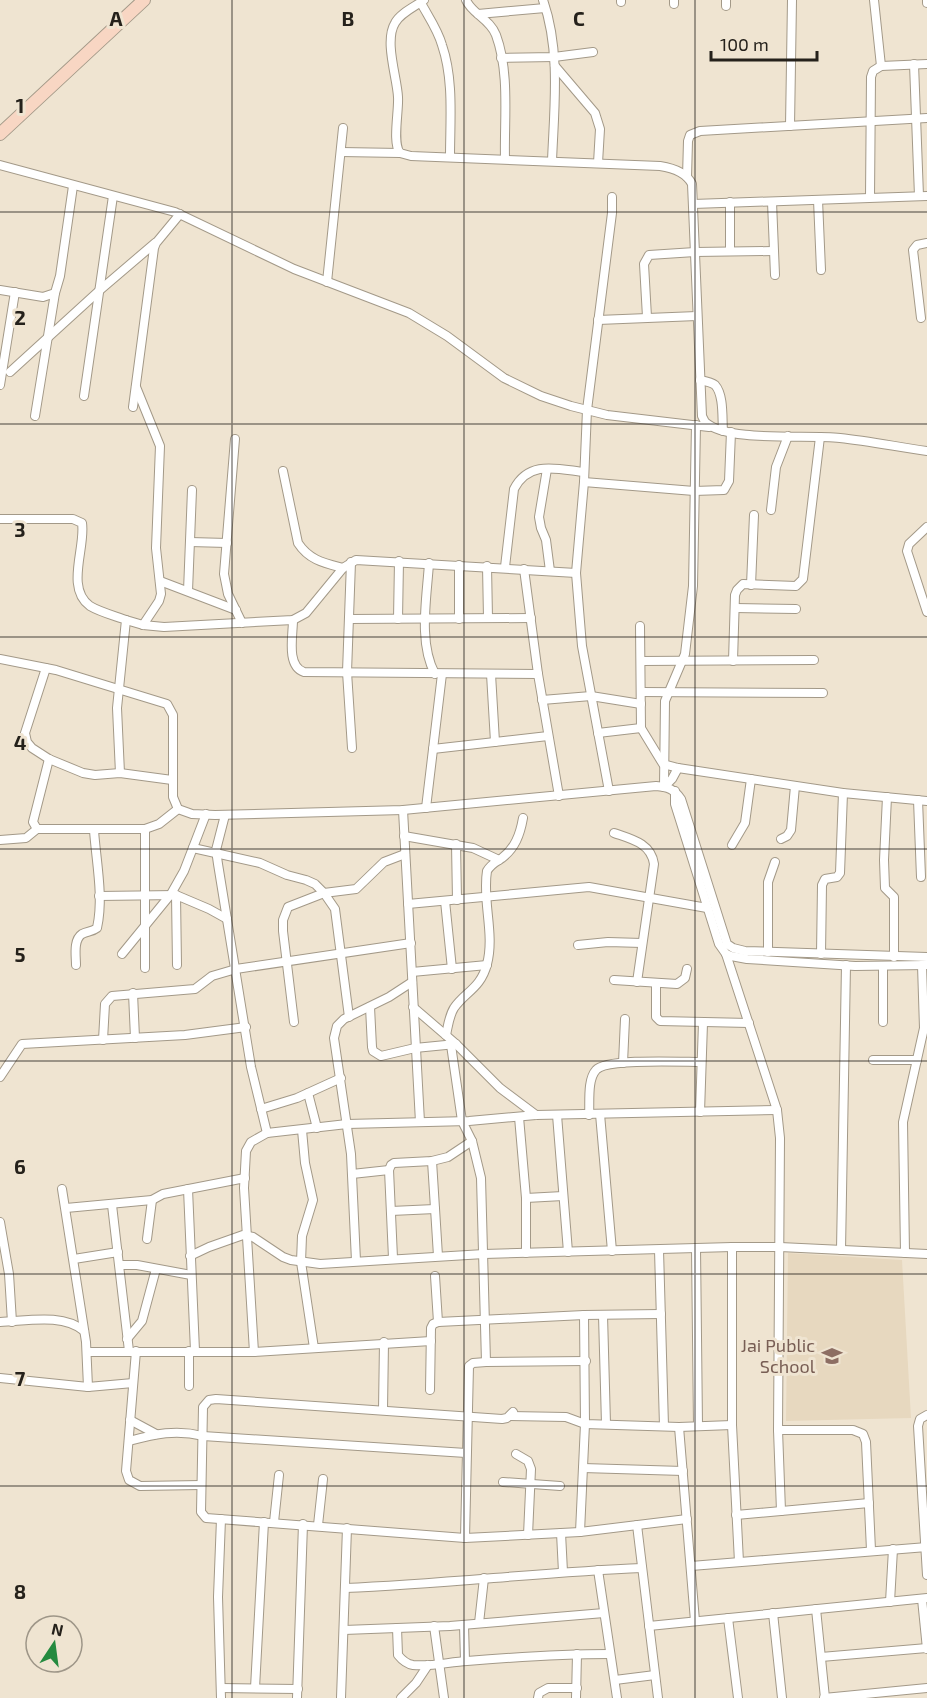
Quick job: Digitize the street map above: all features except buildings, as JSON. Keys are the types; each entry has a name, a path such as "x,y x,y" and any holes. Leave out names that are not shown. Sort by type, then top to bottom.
{"street":[{"path":"0,134 144,0"},
{"path":"466,0 493,30 501,58 504,83 505,159"},
{"path":"790,126 792,0"},
{"path":"874,0 881,66"},
{"path":"400,153 396,144 398,100 391,37 397,20 423,1 445,57 450,94 450,157"},
{"path":"478,14 544,4 554,61 552,161"},
{"path":"501,58 554,61 592,52"},
{"path":"554,61 595,113 599,122 598,163"},
{"path":"693,204 923,196 915,119 914,64"},
{"path":"870,197 869,122 873,71 881,66 927,64"},
{"path":"687,177 688,141 694,132 927,118"},
{"path":"327,282 343,128"},
{"path":"341,153 400,153 411,156 598,163 667,167 679,171 692,184 702,416 710,427"},
{"path":"0,165 180,214 288,266 409,313 447,336 486,366 520,387 551,399 607,415 696,425 727,431 820,437 927,451"},
{"path":"35,416 73,186"},
{"path":"84,396 113,196"},
{"path":"609,791 582,646 576,573 584,482 587,410 612,198"},
{"path":"818,200 821,270"},
{"path":"730,202 730,251"},
{"path":"772,202 775,275"},
{"path":"10,372 100,290 156,243 180,214"},
{"path":"133,407 156,243"},
{"path":"921,318 914,250 917,245 927,243"},
{"path":"647,317 644,264 649,255 774,251"},
{"path":"0,290 43,297 55,293"},
{"path":"0,385 15,292"},
{"path":"598,320 697,316"},
{"path":"584,482 694,491 724,490 728,486 727,431 720,397 712,383 700,380"},
{"path":"136,387 160,446 156,548 161,594 143,625"},
{"path":"664,787 663,721 667,693 683,661 687,645 693,586 696,425"},
{"path":"771,510 774,474 788,436"},
{"path":"733,661 737,590 743,585 796,586 803,579 820,437"},
{"path":"235,439 225,584 242,623"},
{"path":"505,567 514,489 520,478 527,472 547,469 584,472"},
{"path":"547,469 539,517 546,540 550,571"},
{"path":"284,471 298,543 314,560 347,565 368,559 576,573"},
{"path":"188,591 192,490"},
{"path":"751,585 754,515"},
{"path":"0,519 79,520 84,532 78,576 82,598 94,608 143,625 164,627 293,620 306,613 347,565"},
{"path":"927,527 909,544 907,551 927,612"},
{"path":"190,542 227,543"},
{"path":"398,619 399,561"},
{"path":"426,808 438,674 428,656 426,617 429,563"},
{"path":"347,565 349,620 347,672 352,748"},
{"path":"459,565 459,619"},
{"path":"487,566 488,618"},
{"path":"524,569 542,700 559,796"},
{"path":"160,581 236,610"},
{"path":"735,608 796,609"},
{"path":"349,620 426,617 531,618"},
{"path":"293,620 293,662 298,670 538,674"},
{"path":"120,773 117,727 118,690 126,621"},
{"path":"640,626 641,728 663,764 843,793 922,801 921,877"},
{"path":"0,659 46,668 167,704 171,709 174,804 178,809 192,814 403,810 664,787 675,790 683,804 727,944 740,950 768,952 927,957"},
{"path":"641,661 814,660"},
{"path":"46,668 25,733 27,742 32,748 49,759 90,775 120,773 172,780"},
{"path":"491,674 495,742"},
{"path":"641,692 823,693"},
{"path":"542,700 591,696 641,704"},
{"path":"598,732 641,728"},
{"path":"433,749 548,736"},
{"path":"37,829 33,822 49,759"},
{"path":"664,787 678,768"},
{"path":"732,845 746,823 751,779"},
{"path":"781,839 788,836 792,824 795,786"},
{"path":"675,790 675,804 707,908 719,944 726,954 777,1110 780,1138 778,1430 781,1511"},
{"path":"821,954 822,885 825,879 837,877 840,873 843,793"},
{"path":"887,797 884,870 885,888 893,895 895,901 894,957"},
{"path":"0,840 26,838 37,829 145,829 159,824 178,809"},
{"path":"403,810 420,1122"},
{"path":"122,954 173,894 194,848 206,814"},
{"path":"225,815 216,853 251,1067 267,1133"},
{"path":"446,1035 455,1006 479,983 487,965 489,946 487,871 513,848 523,818"},
{"path":"145,829 147,924 145,968"},
{"path":"76,964 76,944 80,935 97,928 99,896 94,830"},
{"path":"614,833 642,844 652,856 654,864 638,982"},
{"path":"404,836 473,848 499,860"},
{"path":"456,844 457,900"},
{"path":"194,848 260,863 287,875 306,880 324,892 335,909 349,1017"},
{"path":"294,1022 283,931 285,912 288,907 324,892 356,889 384,862 405,854"},
{"path":"768,952 768,882 775,862"},
{"path":"408,904 589,887 707,908"},
{"path":"173,894 177,965"},
{"path":"99,896 173,894 227,919"},
{"path":"445,901 452,969"},
{"path":"578,945 608,942 642,943"},
{"path":"103,1040 105,1004 108,999 118,994 195,989 212,976 236,969 411,943"},
{"path":"726,954 747,959 846,965 924,965 924,1028 903,1122 905,1253"},
{"path":"356,1261 348,1124 334,1032 344,1019 370,1007 412,977 487,965"},
{"path":"841,1250 846,965"},
{"path":"883,966 884,1022"},
{"path":"614,980 677,984 685,978 687,969"},
{"path":"656,984 656,1017 660,1021 749,1023"},
{"path":"133,993 135,1038"},
{"path":"370,1007 373,1051 381,1056 415,1048 454,1044"},
{"path":"413,1007 446,1035 500,1088 536,1115"},
{"path":"623,1063 625,1019"},
{"path":"700,1112 703,1023"},
{"path":"0,1077 22,1044 185,1035 246,1027"},
{"path":"454,1044 462,1121 472,1141 481,1178 486,1362"},
{"path":"873,1060 917,1060"},
{"path":"589,1115 591,1079 596,1070 603,1065 701,1062"},
{"path":"261,1109 308,1093 341,1078"},
{"path":"308,1093 316,1128"},
{"path":"254,1352 246,1235 246,1151 251,1142 267,1133 348,1124 462,1121 536,1115 777,1110"},
{"path":"600,1114 612,1251"},
{"path":"557,1115 568,1252"},
{"path":"519,1117 526,1198 526,1253"},
{"path":"302,1130 305,1163 313,1200 302,1236 301,1262 314,1348"},
{"path":"393,1258 391,1165 448,1157 472,1141"},
{"path":"432,1161 438,1256"},
{"path":"352,1174 390,1170"},
{"path":"66,1209 152,1200 163,1194 245,1178"},
{"path":"62,1189 87,1352 88,1387"},
{"path":"188,1189 192,1351 189,1386"},
{"path":"526,1198 563,1196"},
{"path":"147,1239 152,1200"},
{"path":"112,1205 127,1339 132,1351 133,1383 126,1471 129,1480 135,1484 201,1485"},
{"path":"391,1211 435,1209"},
{"path":"0,1222 12,1322"},
{"path":"190,1256 246,1235 283,1257 320,1264 484,1254 732,1247 927,1254"},
{"path":"732,1247 732,1425 739,1562"},
{"path":"696,1248 698,1426"},
{"path":"659,1250 664,1426"},
{"path":"74,1259 118,1252"},
{"path":"120,1265 137,1265 191,1275"},
{"path":"127,1339 142,1321 156,1269"},
{"path":"435,1276 438,1322"},
{"path":"430,1390 431,1328 438,1322 661,1314"},
{"path":"580,1532 585,1424 584,1315"},
{"path":"603,1315 606,1424"},
{"path":"0,1322 65,1321 76,1324 84,1331"},
{"path":"87,1352 254,1352 384,1342 431,1341"},
{"path":"383,1410 384,1342"},
{"path":"465,1538 467,1370 473,1363 486,1362 586,1361"},
{"path":"0,1378 88,1387 133,1383"},
{"path":"687,1519 580,1532 465,1538 206,1518 201,1512 203,1407 209,1400 216,1399 502,1419 512,1414 566,1417 585,1424 679,1427 732,1425"},
{"path":"927,1415 920,1419 918,1426 924,1484 927,1575"},
{"path":"130,1420 156,1434"},
{"path":"679,1427 695,1621"},
{"path":"778,1430 853,1430 863,1434 866,1442 871,1550"},
{"path":"129,1441 177,1431 202,1436 466,1453"},
{"path":"516,1454 529,1464 528,1535"},
{"path":"583,1468 683,1471"},
{"path":"255,1689 269,1522 279,1475"},
{"path":"318,1525 323,1479"},
{"path":"503,1482 560,1486"},
{"path":"736,1515 869,1503"},
{"path":"220,1519 218,1597 221,1698"},
{"path":"221,1688 298,1694 303,1524"},
{"path":"637,1525 658,1698"},
{"path":"341,1698 347,1528"},
{"path":"561,1533 563,1572"},
{"path":"691,1566 926,1547"},
{"path":"890,1602 893,1549"},
{"path":"345,1588 642,1568"},
{"path":"598,1570 617,1698"},
{"path":"479,1623 484,1578"},
{"path":"650,1626 925,1598 927,1648 821,1657"},
{"path":"816,1609 824,1698 889,1695 927,1688"},
{"path":"344,1630 434,1626 604,1613"},
{"path":"773,1613 782,1698"},
{"path":"728,1618 738,1698"},
{"path":"464,1624 465,1661"},
{"path":"434,1626 444,1698"},
{"path":"397,1628 398,1655 411,1665 439,1665 465,1661 577,1654 610,1654"},
{"path":"576,1698 577,1654"},
{"path":"401,1698 416,1683 428,1665"},
{"path":"615,1680 655,1675"},
{"path":"538,1698 539,1693 548,1688 577,1688"}],"shaded area":[{"path":"788,1253 902,1260 911,1418 786,1421"}],"place":[{"name":"Jai Public School","path":"832,1356"}]}
